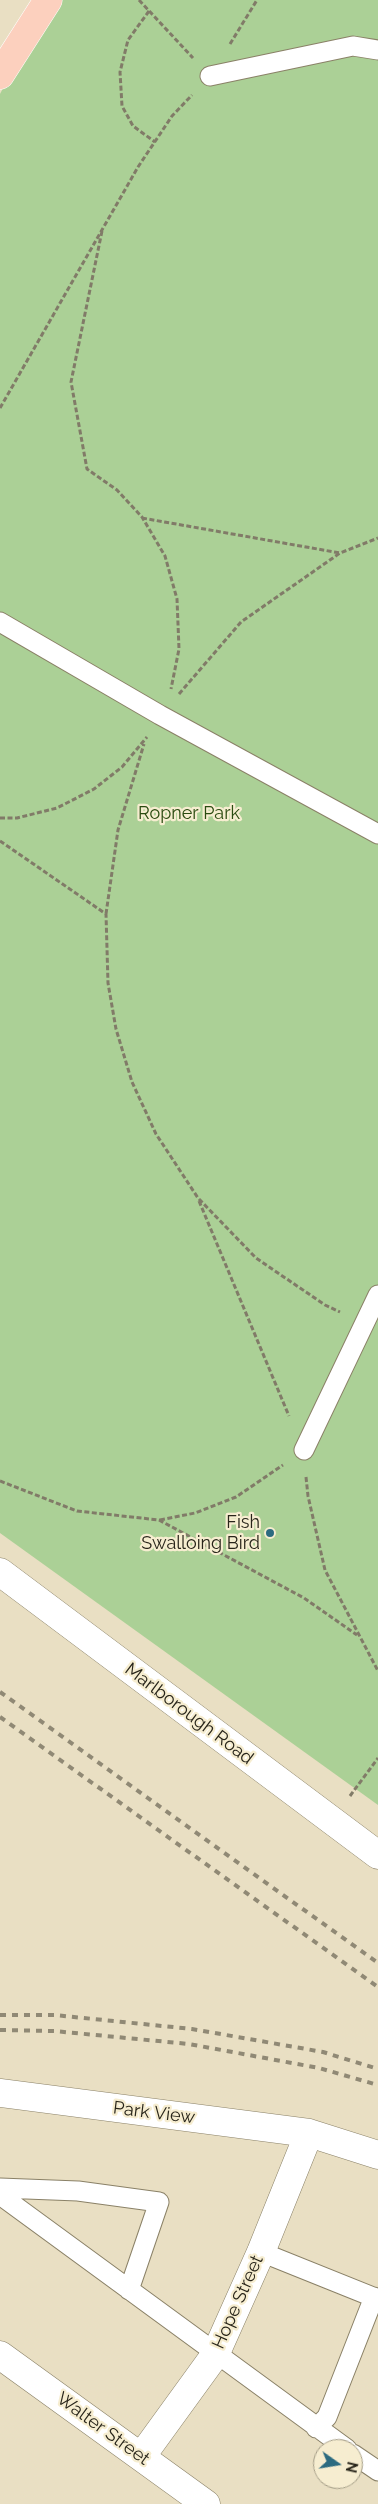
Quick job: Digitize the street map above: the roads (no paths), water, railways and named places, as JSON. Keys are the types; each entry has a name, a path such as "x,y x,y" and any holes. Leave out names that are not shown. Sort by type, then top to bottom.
{"main road":[{"path":"0,75 48,0"}],"street":[{"name":"Marlborough Road","path":"0,1572 378,1856"},
{"name":"Park View","path":"0,2093 309,2133 378,2155"},
{"name":"Hope Street","path":"141,2457 215,2355 261,2252 309,2133"},
{"name":"Walter Street","path":"0,2355 206,2504"}],"lane":[{"path":"210,76 353,46 378,50"},
{"path":"0,622 160,715 378,834"},
{"path":"304,1450 378,1295"},
{"path":"0,2188 78,2191 159,2202 128,2290"},
{"path":"0,2195 332,2439"},
{"path":"261,2252 376,2298 327,2417 316,2428"},
{"path":"363,2461 378,2471"}],"railway":[{"path":"0,1692 378,1963"},
{"path":"0,1717 378,1987"},
{"path":"0,2015 54,2015 192,2029 323,2052 378,2069"},
{"path":"0,2030 54,2031 189,2044 319,2068 378,2085"}],"place":[{"name":"Fish Swalloing Bird","path":"270,1533"}],"park label":[{"name":"Ropner Park","path":"189,814"}]}
